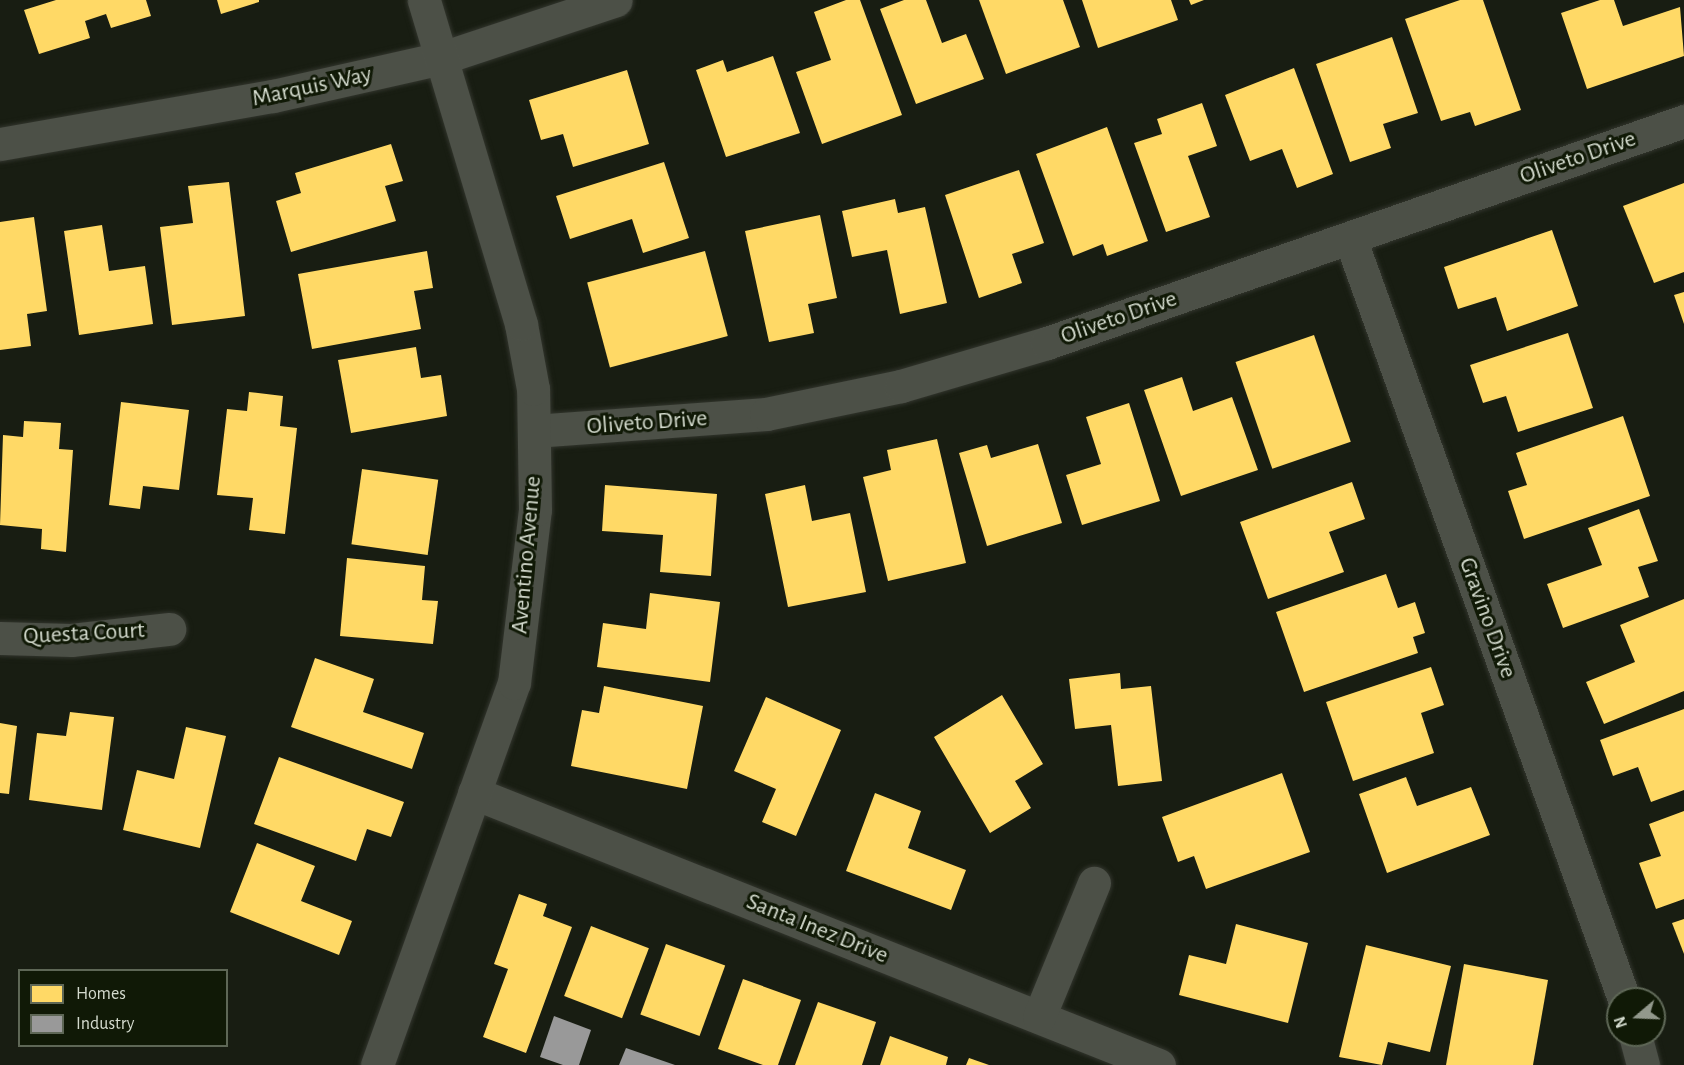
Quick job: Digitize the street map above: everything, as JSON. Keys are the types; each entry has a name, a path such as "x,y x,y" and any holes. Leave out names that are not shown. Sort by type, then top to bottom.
{"street":[{"name":"Aventino Avenue","path":"377,1065 514,683 535,510 533,389 521,324 424,0"},
{"name":"Marquis Way","path":"0,144 273,96 442,58 616,0"},
{"name":"Oliveto Drive","path":"534,431 766,414 901,386 1047,343 1684,121"},
{"name":"Gravino Drive","path":"1350,237 1620,987"},
{"name":"Questa Court","path":"0,638 71,640 169,629"},
{"name":"Santa Inez Drive","path":"474,793 1159,1065"},
{"path":"1039,1017 1094,883"},
{"path":"1638,1047 1643,1065"}],"building: Homes":[{"path":"56,0 146,0 151,16 111,28 106,14 85,21 90,38 39,54 24,10"},
{"path":"217,0 259,0 259,2 221,14"},
{"path":"846,0 860,0 902,115 822,144 796,72 831,60 814,12"},
{"path":"904,0 926,0 942,43 966,34 984,79 916,104 880,9"},
{"path":"979,0 1063,0 1080,47 1006,74"},
{"path":"1082,0 1171,0 1178,20 1098,48"},
{"path":"1189,0 1204,0 1191,5"},
{"path":"1460,0 1483,0 1521,110 1475,126 1470,112 1441,121 1405,19"},
{"path":"1600,0 1614,0 1623,26 1680,7 1684,56 1587,89 1561,13"},
{"path":"1392,37 1418,113 1383,124 1391,148 1350,162 1316,64"},
{"path":"773,56 800,133 726,157 696,70 723,60 727,72"},
{"path":"1294,68 1333,174 1297,188 1282,149 1250,161 1225,95"},
{"path":"627,70 649,144 573,167 563,134 541,140 529,100"},
{"path":"1202,103 1217,146 1188,156 1210,217 1166,232 1134,143 1162,134 1157,119"},
{"path":"1107,127 1148,241 1107,256 1103,244 1073,256 1036,154"},
{"path":"391,144 403,181 385,186 396,221 291,252 276,201 301,193 295,173"},
{"path":"664,162 689,238 643,253 632,219 570,239 556,196"},
{"path":"1019,170 1044,243 1012,254 1022,283 979,298 945,195"},
{"path":"229,182 245,316 172,325 160,227 193,223 188,186"},
{"path":"1684,183 1684,272 1654,283 1623,206"},
{"path":"895,199 898,213 925,207 947,303 900,314 887,250 852,257 842,211"},
{"path":"820,215 837,298 808,304 814,333 769,342 745,231"},
{"path":"34,217 47,311 27,314 31,346 0,350 0,222"},
{"path":"102,225 109,271 145,266 153,324 79,335 64,231"},
{"path":"1552,230 1578,306 1507,331 1496,297 1458,309 1444,267"},
{"path":"427,251 433,288 414,291 421,329 312,349 298,274"},
{"path":"705,251 728,336 610,368 587,283"},
{"path":"1684,292 1684,324 1674,295"},
{"path":"1568,333 1593,408 1518,432 1506,396 1483,403 1470,365"},
{"path":"1314,335 1351,442 1272,469 1236,362"},
{"path":"416,347 421,378 441,375 447,416 351,433 338,360"},
{"path":"1182,377 1193,411 1232,397 1258,470 1181,496 1144,390"},
{"path":"249,392 283,396 280,426 297,428 285,534 249,530 253,498 217,495 227,409 247,411"},
{"path":"121,402 189,410 179,490 143,486 140,509 109,505"},
{"path":"1129,403 1160,501 1082,525 1066,475 1101,464 1086,417"},
{"path":"1623,416 1650,496 1524,539 1508,491 1527,485 1516,453"},
{"path":"24,421 61,423 59,449 73,450 66,552 41,549 42,529 0,525 3,435 23,437"},
{"path":"937,439 966,563 888,581 863,477 891,470 887,450"},
{"path":"1038,444 1062,523 987,546 959,453 987,445 991,458"},
{"path":"362,469 438,480 428,555 351,544"},
{"path":"1352,482 1365,519 1329,532 1344,572 1268,599 1240,522"},
{"path":"605,485 717,494 711,576 660,572 663,535 602,531"},
{"path":"805,485 812,521 850,513 866,592 788,607 765,494"},
{"path":"1639,509 1658,561 1638,567 1649,597 1563,628 1547,584 1602,565 1588,528"},
{"path":"347,558 425,566 422,600 438,601 433,644 340,636"},
{"path":"1386,574 1398,608 1415,602 1425,633 1413,637 1418,653 1304,692 1276,612"},
{"path":"650,593 720,602 710,682 597,667 603,623 646,629"},
{"path":"1684,599 1684,691 1604,724 1586,682 1635,662 1620,625"},
{"path":"315,658 374,679 363,712 424,733 412,769 291,727"},
{"path":"1431,667 1444,705 1421,713 1434,753 1353,781 1326,702"},
{"path":"1120,673 1121,689 1151,686 1162,781 1118,786 1111,725 1075,729 1069,679"},
{"path":"604,686 703,706 687,789 571,766 582,710 599,713"},
{"path":"1002,695 1043,764 1015,781 1031,808 990,833 934,737"},
{"path":"766,697 841,730 796,836 762,822 776,789 734,771"},
{"path":"1684,709 1684,790 1651,802 1638,767 1613,776 1600,740"},
{"path":"70,712 114,717 102,810 29,800 37,733 66,736"},
{"path":"0,723 17,726 9,794 0,793"},
{"path":"186,727 226,736 200,848 123,830 137,770 174,779"},
{"path":"279,757 404,802 391,837 367,829 356,861 254,824"},
{"path":"1282,773 1310,852 1206,889 1194,856 1178,862 1162,817"},
{"path":"1406,777 1417,806 1471,787 1490,835 1387,873 1359,794"},
{"path":"875,793 921,811 908,848 966,870 951,910 846,871"},
{"path":"1684,811 1684,899 1656,909 1639,863 1661,856 1649,824"},
{"path":"257,843 315,866 301,901 352,921 339,955 230,912"},
{"path":"519,894 547,904 543,916 572,927 526,1053 483,1037 508,969 494,964"},
{"path":"1684,919 1684,954 1672,923"},
{"path":"1236,924 1308,943 1288,1023 1179,995 1189,955 1226,964"},
{"path":"591,926 649,948 622,1018 564,996"},
{"path":"666,944 725,966 700,1036 640,1014"},
{"path":"1366,945 1451,966 1430,1052 1388,1042 1382,1065 1339,1057"},
{"path":"1464,964 1548,980 1533,1065 1446,1065"},
{"path":"743,979 801,1000 778,1065 763,1065 718,1049"},
{"path":"818,1002 876,1022 862,1065 795,1065"},
{"path":"890,1036 948,1057 946,1065 880,1065"},
{"path":"969,1058 989,1065 966,1065"}],"building: Industry":[{"path":"554,1016 591,1030 579,1065 563,1065 540,1057"},
{"path":"626,1048 675,1065 619,1065"}]}
